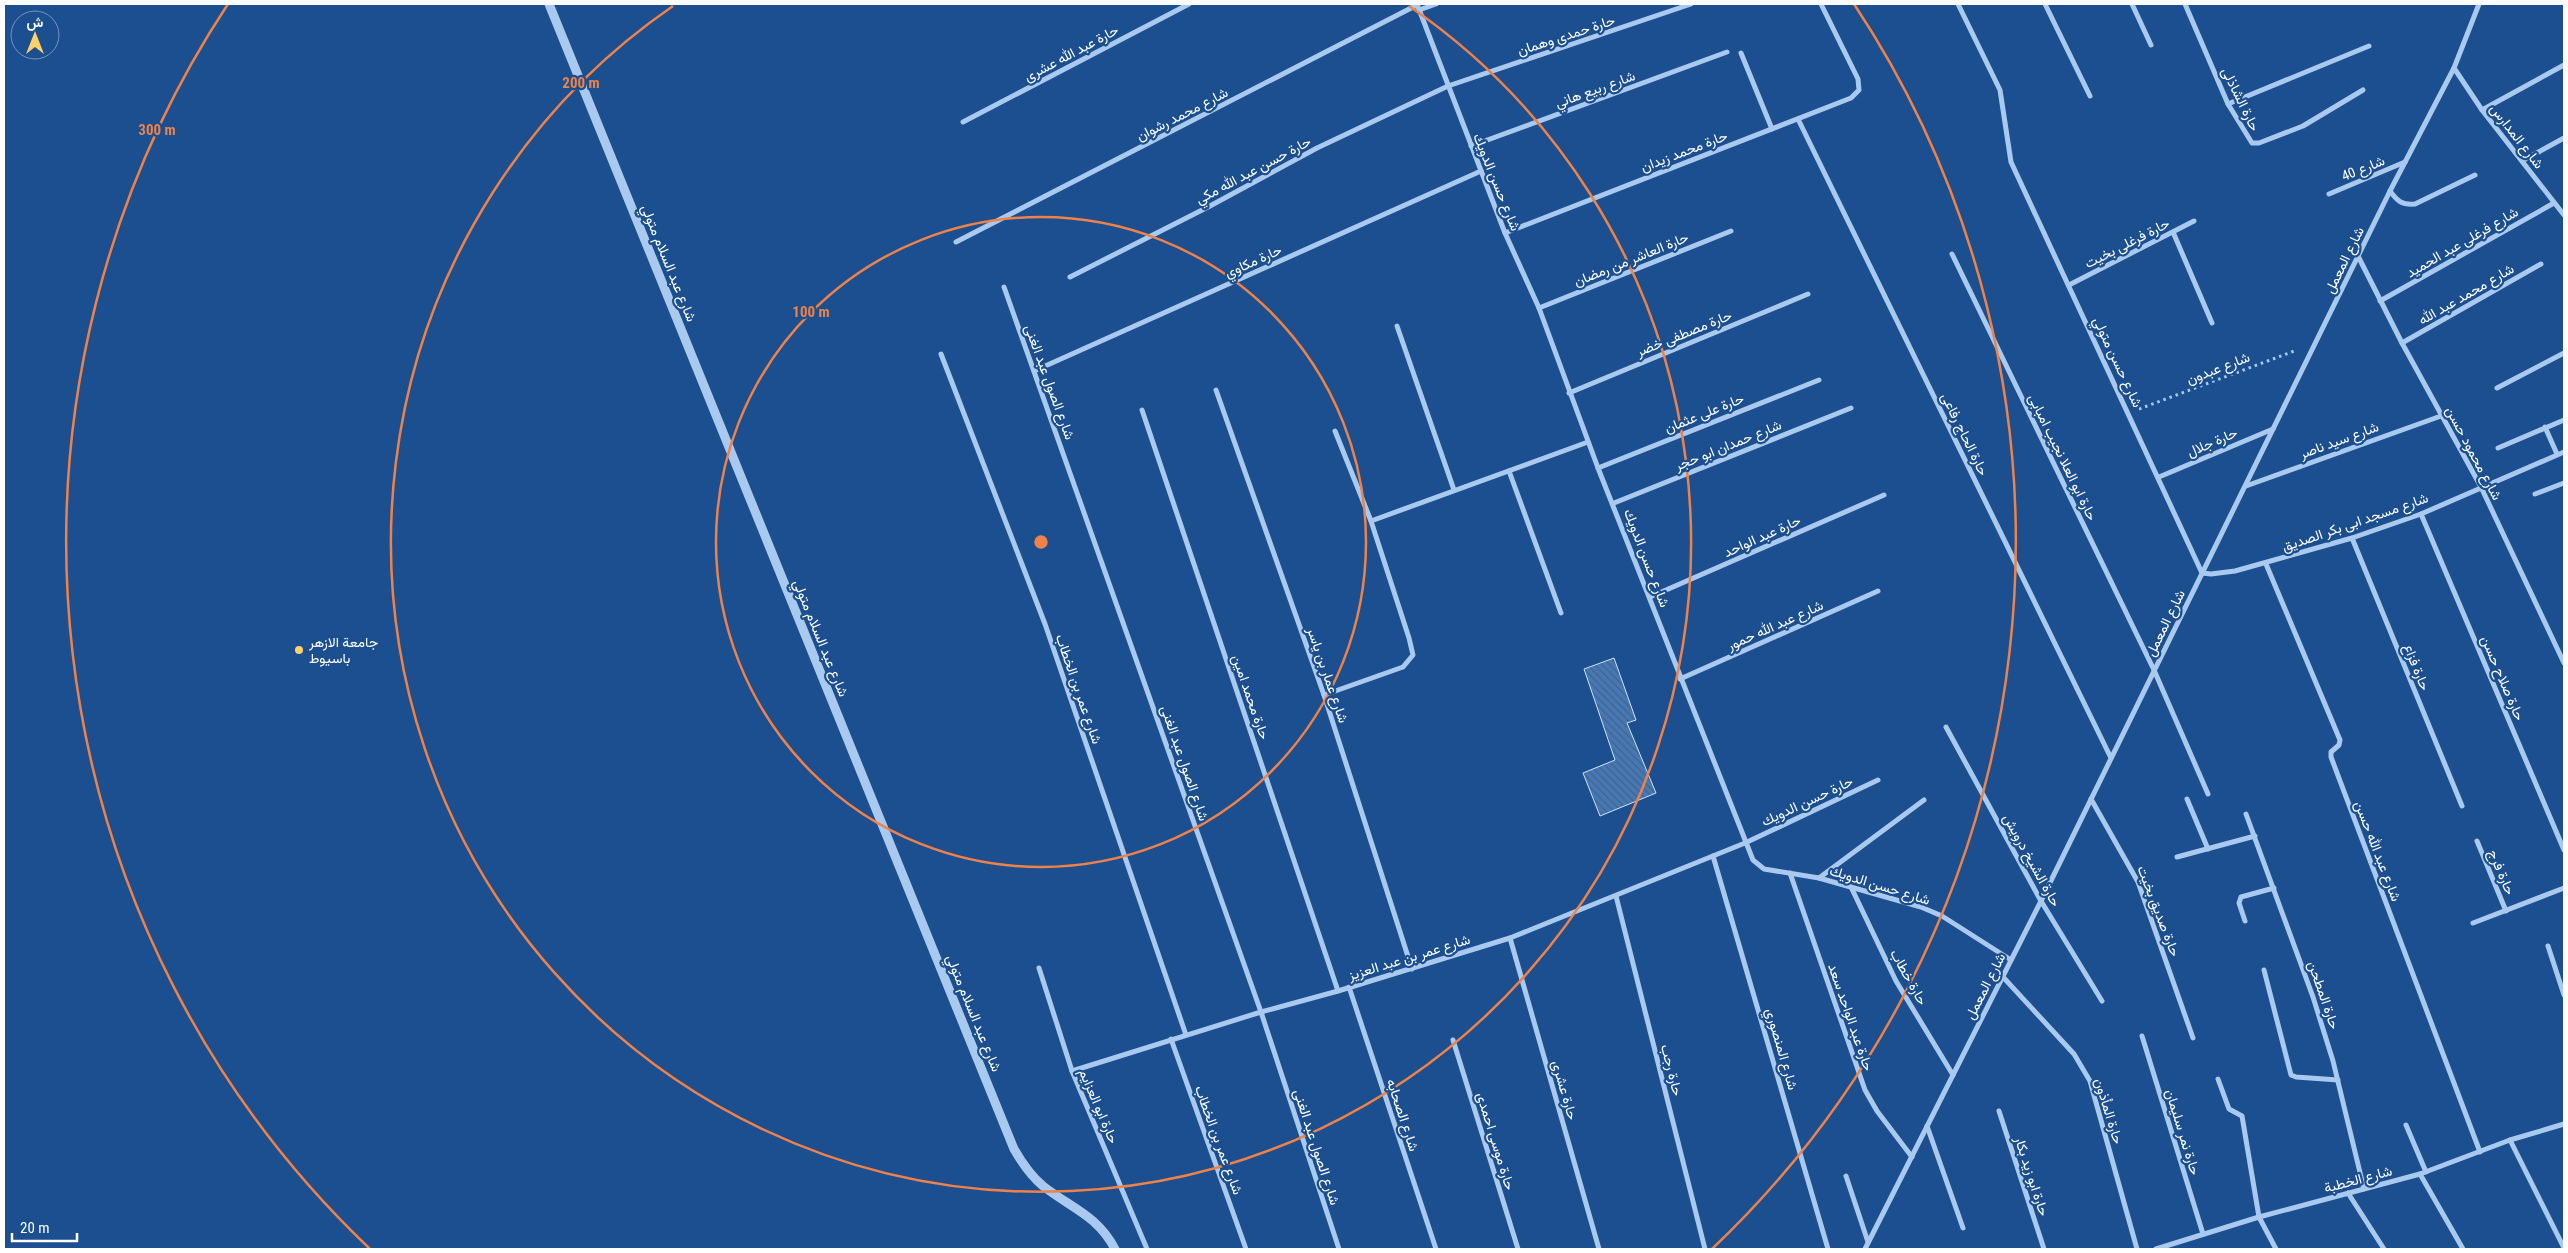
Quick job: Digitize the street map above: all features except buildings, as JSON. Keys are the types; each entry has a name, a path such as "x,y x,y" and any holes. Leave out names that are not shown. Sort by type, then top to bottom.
{"street":[{"name":"شارع عبد السلام متولي","path":"549,4 1014,1150 1042,1185 1093,1220 1115,1249"},
{"name":"حارة عبد الله عشرى","path":"964,122 1189,4"},
{"name":"شارع محمد رشوان","path":"956,242 1418,6 1436,4"},
{"name":"حارة حمدى وهمان","path":"1448,86 1690,4"},
{"name":"حارة محمد زيدان","path":"1505,233 1851,98 1858,90 1858,79 1821,4"},
{"name":"شارع حسن متولي","path":"1958,4 2000,90 2011,162 2202,573"},
{"path":"2045,4 2090,96"},
{"path":"2132,4 2151,45"},
{"name":"حارة الشاذلى","path":"2185,4 2228,104 2249,141 2259,143 2303,126 2363,90"},
{"name":"شارع المعمل","path":"1865,1249 2041,901 2390,190 2454,68 2479,4"},
{"name":"شارع حسن الدويك","path":"1418,6 1470,146 1505,233 1539,308 1598,468 1614,503 1680,679 1753,860 1759,866 1819,878 1921,907 1942,916 2011,960"},
{"path":"2228,104 2369,46"},
{"name":"شارع ربيع هاني","path":"1470,146 1727,52"},
{"path":"1741,53 1772,129"},
{"path":"2482,110 2564,66"},
{"name":"شارع المدارس","path":"2454,68 2482,110 2564,215"},
{"name":"حارة حسن عبد الله مكي","path":"1070,277 1210,206 1317,148 1448,86"},
{"name":"حارة الحاج رفاعى","path":"1798,119 2111,758"},
{"path":"2522,161 2564,138"},
{"name":"شارع 40","path":"2329,194 2405,162"},
{"name":"حارة مكاوي","path":"1034,371 1481,171"},
{"path":"2390,190 2398,202 2406,205 2416,204 2475,175"},
{"name":"شارع فرغلى عبد الحميد","path":"2380,302 2554,203"},
{"name":"حارة فرغلى بخيت","path":"2069,285 2194,221"},
{"name":"حارة العاشر من رمضان","path":"1539,308 1731,231"},
{"path":"2173,232 2212,323"},
{"name":"حارة ابو العلا نجيب امبابى","path":"1952,254 2154,670 2208,794"},
{"name":"شارع محمود حسن","path":"2358,256 2380,302 2481,486 2564,663"},
{"name":"شارع محمد عبد الله","path":"2402,343 2541,264"},
{"name":"شارع الصول عبد الغنى","path":"1004,287 1261,1012 1339,1249"},
{"name":"حارة مصطفى خضر","path":"1569,392 1808,294"},
{"path":"1397,326 1454,490"},
{"path":"2497,388 2564,353"},
{"name":"شارع عمر بن الخطاب","path":"941,354 1045,624 1186,1035"},
{"name":"حارة على عثمان","path":"1598,468 1819,380"},
{"name":"شارع عمار بن ياسر","path":"1216,390 1324,695 1412,969"},
{"name":"شارع حمدان ابو حجر","path":"1614,503 1851,408"},
{"name":"حارة محمد امين","path":"1142,410 1338,991"},
{"name":"شارع سيد ناصر","path":"2245,486 2441,416"},
{"path":"2498,448 2564,420"},
{"path":"2545,428 2558,454"},
{"name":"حارة جلال","path":"2159,477 2273,429"},
{"path":"1324,695 1403,667 1413,655 1371,522 1335,431"},
{"path":"1371,522 1588,442"},
{"name":"شارع مسجد ابى بكر الصديق","path":"2202,573 2220,574 2266,564 2352,538 2421,514 2481,486 2564,452"},
{"path":"1510,471 1561,613"},
{"path":"2535,494 2564,483"},
{"name":"حارة عبد الواحد","path":"1650,598 1884,495"},
{"name":"حارة صلاح حسن","path":"2421,514 2564,850"},
{"name":"حارة فزاع","path":"2352,538 2462,806"},
{"name":"شارع عبد الله حسن","path":"2266,564 2340,740 2339,745 2330,757 2480,1152"},
{"name":"شارع عبد الله حمور","path":"1680,679 1878,591"},
{"name":"حارة الشيخ درويش","path":"1946,727 2041,901 2102,1001"},
{"name":"حارة حسن الدويك","path":"1745,843 1878,780"},
{"name":"حارة صديق بخيت","path":"2091,799 2138,882 2193,1038"},
{"path":"2187,799 2208,849"},
{"path":"1819,878 1924,800"},
{"name":"حارة المطحن","path":"2246,814 2313,997 2338,1080 2364,1189"},
{"path":"2177,857 2254,836"},
{"name":"حارة فرج","path":"2477,841 2506,911"},
{"name":"شارع عمر بن عبد العزيز","path":"1072,1071 1171,1039 1412,969 1510,938 1745,843"},
{"name":"شارع المنصوري","path":"1713,856 1828,1249"},
{"name":"حارة عبد الواحد سعد","path":"1790,873 1865,1090 1876,1111 1912,1157"},
{"name":"حارة خطاب","path":"1851,887 1896,981 1953,1075"},
{"path":"2244,921 2239,903 2241,897 2274,888"},
{"path":"2473,923 2564,888"},
{"name":"حارة رجب","path":"1616,896 1705,1249"},
{"name":"حارة عشرى","path":"1510,938 1599,1249"},
{"path":"2548,946 2564,995"},
{"name":"حارة ابو العزايم","path":"1039,968 1072,1071 1147,1249"},
{"path":"2264,970 2291,1075 2296,1078 2338,1080"},
{"name":"حارة المأذون","path":"2003,977 2074,1054 2090,1081 2137,1249"},
{"name":"شارع الصحابه","path":"1349,987 1436,1249"},
{"name":"حارة نمر سليمان","path":"2142,1036 2203,1234"},
{"name":"شارع عمر بن الخطاب","path":"1171,1039 1246,1249"},
{"name":"حارة موسى احمدى","path":"1452,1040 1518,1249"},
{"path":"2218,1079 2229,1109 2242,1116 2259,1217 2276,1249"},
{"name":"حارة ابو زيد بكار","path":"1999,1111 2044,1249"},
{"name":"شارع الخطبة","path":"2156,1249 2259,1217 2423,1173 2510,1140 2564,1124"},
{"path":"2406,1125 2423,1173 2463,1249"},
{"path":"1927,1126 1964,1228"},
{"path":"2510,1140 2564,1248"},
{"path":"1846,1176 1868,1242"},
{"path":"2348,1193 2384,1249"}],"path":[{"name":"شارع عبدون","path":"2129,413 2315,343"}],"place":[{"name":"جامعة الازهر باسيوط","path":"299,650"}]}
